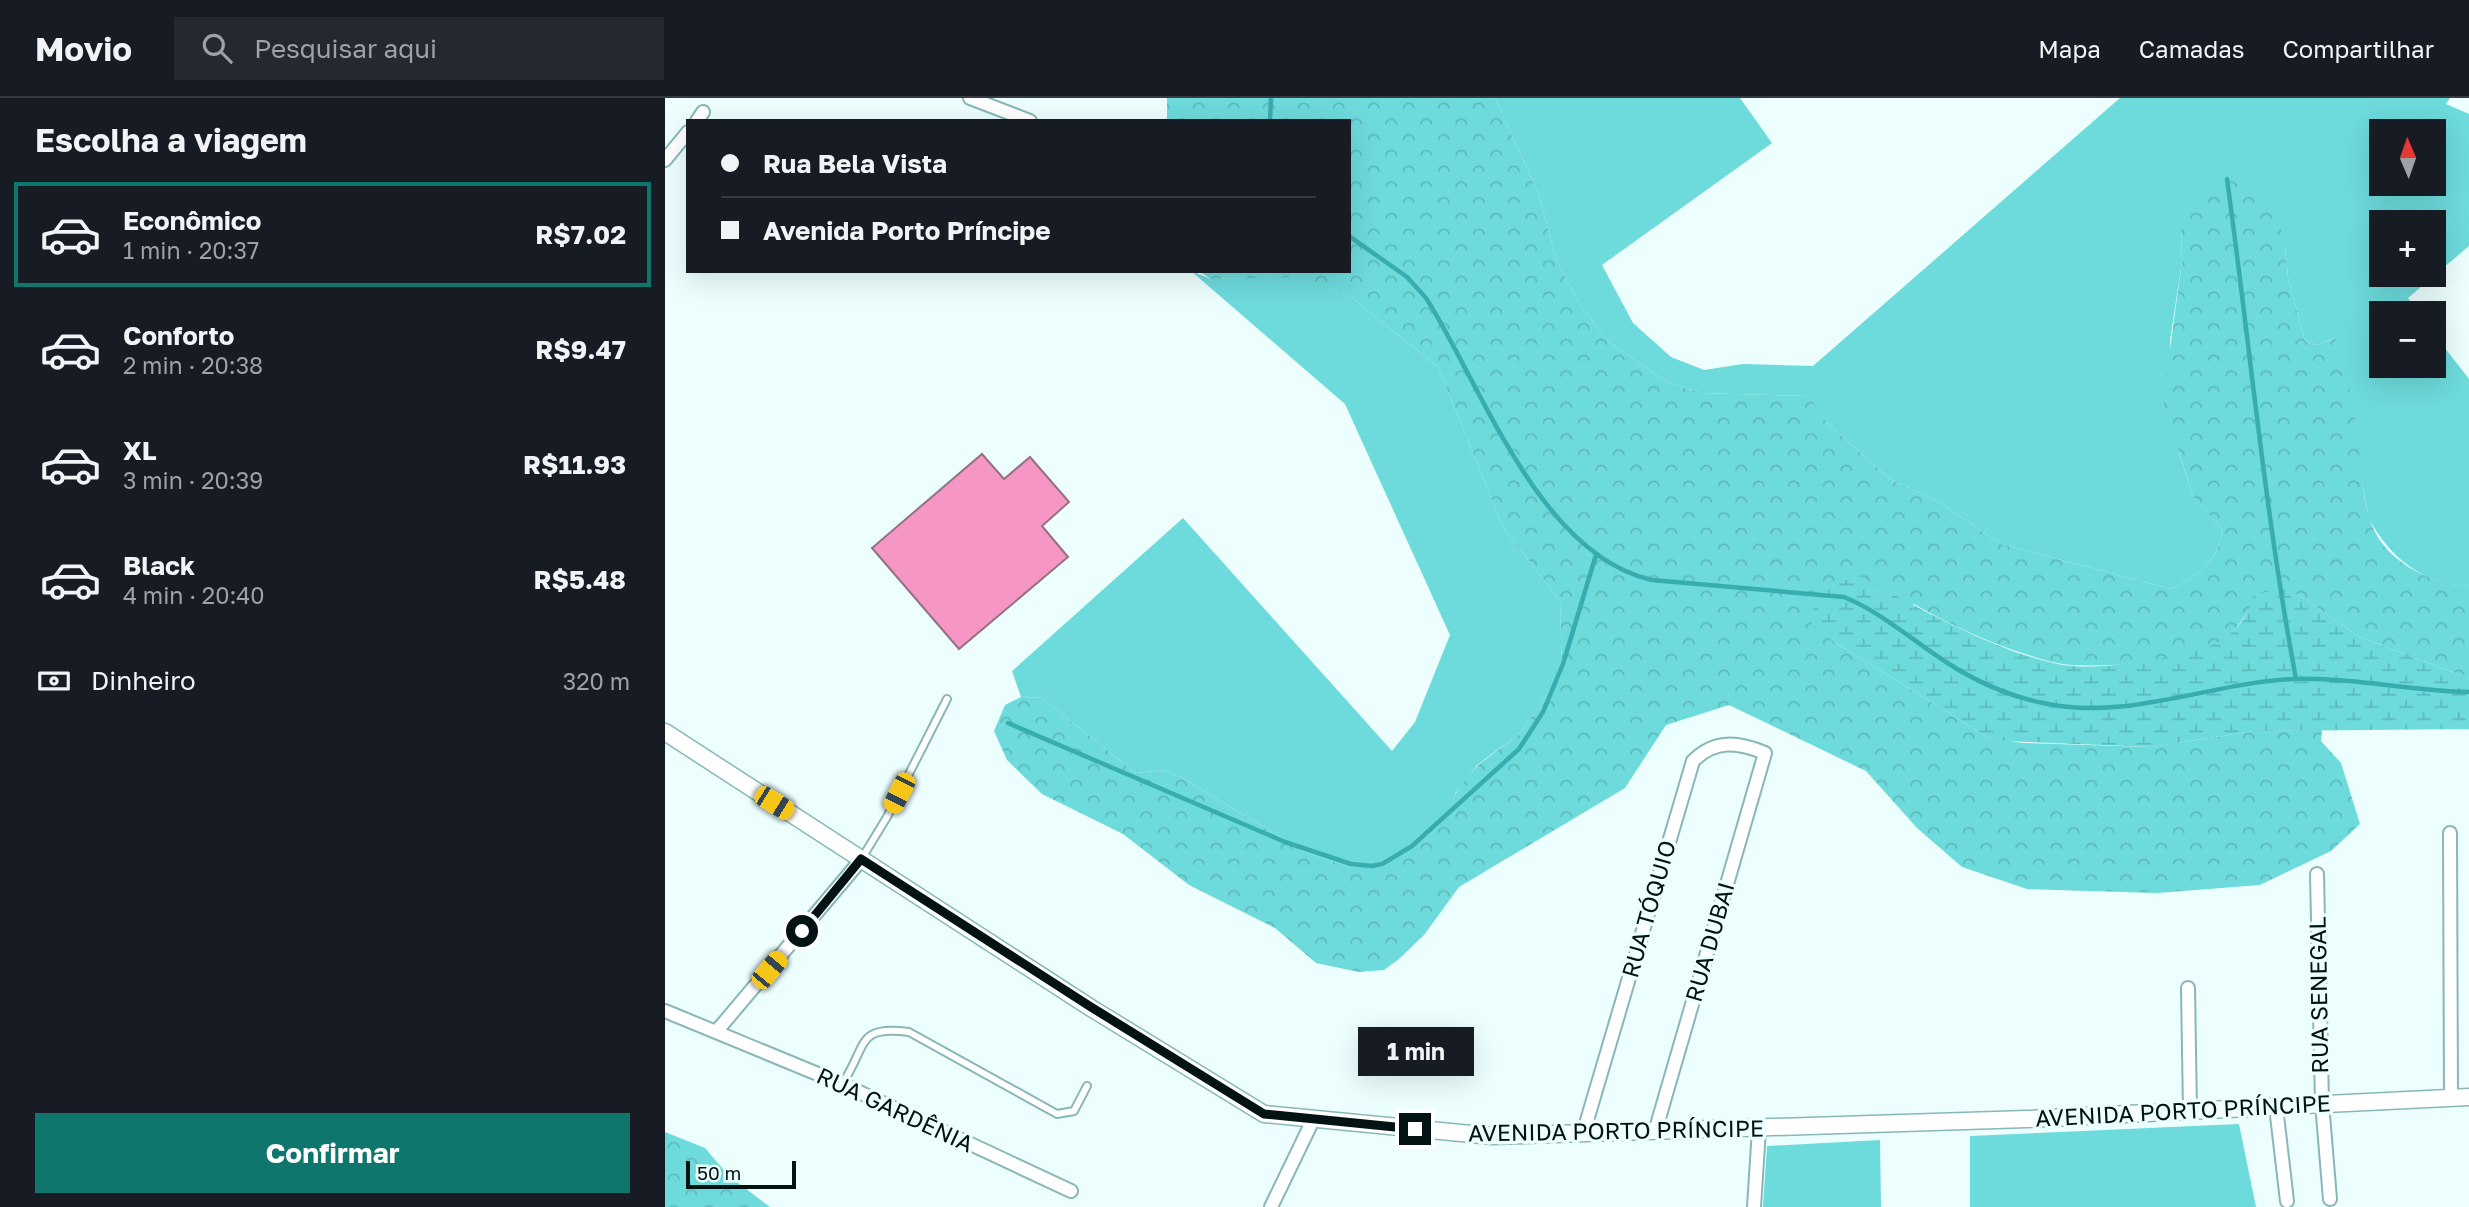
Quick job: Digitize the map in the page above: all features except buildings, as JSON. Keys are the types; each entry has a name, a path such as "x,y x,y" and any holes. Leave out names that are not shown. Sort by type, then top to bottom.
{"street":[{"path":"970,98 1025,119"},
{"path":"665,160 686,134"},
{"name":"AVENIDA PORTO PRÍNCIPE","path":"665,732 1091,1007 1264,1114 1492,1136 1759,1129 2469,1097"},
{"name":"RUA TÓQUIO","path":"1583,1134 1693,761 1706,748 1742,743 1765,753"},
{"name":"RUA DUBAI","path":"1655,1132 1765,753"},
{"path":"2450,833 2451,1099"},
{"path":"716,1032 861,859"},
{"name":"RUA SENEGAL","path":"2317,874 2322,1103 2330,1199"},
{"path":"2188,988 2190,1111"},
{"name":"RUA GARDÊNIA","path":"670,1013 842,1084 1071,1191"},
{"path":"2276,1107 2287,1200"},
{"path":"1271,1207 1313,1120"},
{"path":"1754,1207 1759,1129"}],"lane":[{"path":"861,859 887,817 947,699"},
{"path":"842,1084 870,1033 883,1028 909,1032 1057,1114 1074,1111 1087,1086"}],"green space":[{"path":"1167,98 1495,98 1539,195 1557,262 1580,305 1609,342 1667,382 1701,393 1809,396 1827,423 1890,479 1939,502 2001,544 2171,589 2206,566 2216,552 2223,530 2193,497 2163,401 2182,261 2181,228 2190,206 2201,192 2229,175 2241,177 2274,200 2285,244 2288,278 2305,341 2317,345 2335,338 2353,406 2364,492 2375,532 2384,546 2409,567 2438,580 2469,586 2469,675 2460,675 2360,637 2297,594 2251,606 2229,635 2206,650 2163,660 2088,666 2052,662 2016,651 1981,638 1914,604 1833,641 1989,738 2023,743 2152,747 2253,731 2322,730 2321,741 2341,763 2360,824 2331,851 2260,885 2157,893 2027,889 1962,867 1917,828 1866,771 1729,705 1666,725 1625,788 1459,887 1424,935 1384,970 1359,972 1316,963 1275,928 1189,885 1123,834 1042,794 1007,760 994,731 1005,705 1021,697 1042,698 1136,773 1164,770 1184,779 1305,852 1349,867 1376,864 1432,833 1453,807 1455,795 1463,782 1478,765 1519,734 1562,674 1560,601 1503,527 1438,367 1350,296 1300,277 1211,279 1201,273 1351,273 1351,119 1167,119"},
{"path":"1495,98 1740,98 1772,143 1602,265 1633,323 1671,357 1704,370 1743,364 1813,366 2120,98 2450,98 2446,104 2469,114 2469,246 2446,266 2446,210 2369,210 2369,287 2421,287 2408,298 2410,301 2369,301 2369,378 2446,378 2446,349 2469,379 2469,586 2437,580 2410,567 2387,546 2369,519 2334,338 2317,345 2305,341 2288,278 2285,244 2181,228 2182,261 2170,341 2179,453 2193,497 2223,530 2216,552 2206,566 2171,589 2001,544 1939,502 1890,479 1827,423 1808,396 1701,393 1667,382 1609,342 1580,305 1557,262 1539,195"},
{"path":"1193,273 1211,279 1300,276 1350,296 1438,367 1503,527 1560,601 1562,674 1519,734 1477,765 1455,794 1454,807 1432,833 1376,864 1349,867 1305,852 1184,779 1164,770 1136,773 1042,698 1021,697 1012,671 1183,518 1392,751 1415,722 1450,635 1345,404"},
{"path":"1858,576 2002,647 2053,663 2083,667 2130,663 2201,650 2234,631 2249,610 2253,596 2279,588 2297,594 2360,637 2460,675 2469,675 2469,729 2253,731 2152,747 2004,741 1989,738 1833,641 1812,624 1815,591"},
{"path":"2239,1124 2256,1207 1970,1207 1970,1136"},
{"path":"665,1132 705,1148 729,1176 770,1207 665,1207"},
{"path":"1880,1140 1881,1207 1763,1207 1767,1146"}],"waterway":[{"path":"1270,119 1271,98"},
{"path":"2227,179 2267,492 2296,679"},
{"path":"1351,237 1407,277 1426,298 1518,463 1546,503 1577,538 1612,564 1652,580 1844,597 1884,618 1946,662 1993,687 2030,700 2074,708 2137,705 2232,687 2295,679 2339,680 2469,692"},
{"path":"1008,723 1285,842 1351,864 1382,864 1412,846 1519,749 1543,712 1563,664 1596,555"}],"route":[{"path":"802,931 861,859 1264,1114 1415,1129"}]}
